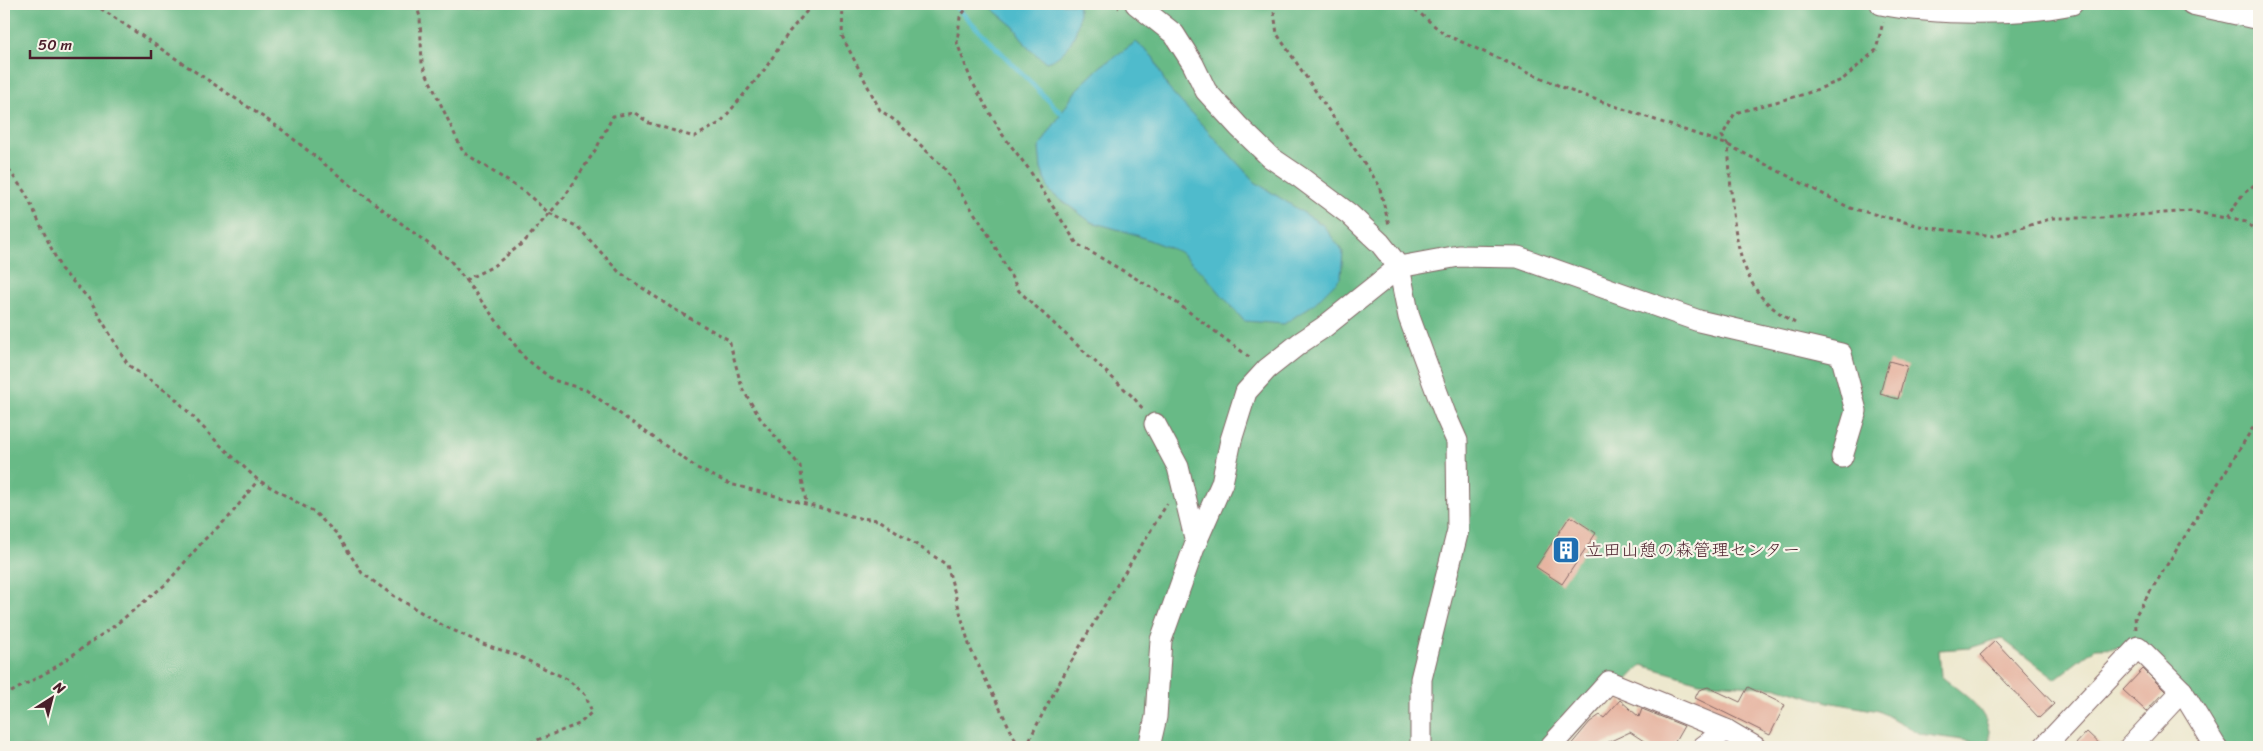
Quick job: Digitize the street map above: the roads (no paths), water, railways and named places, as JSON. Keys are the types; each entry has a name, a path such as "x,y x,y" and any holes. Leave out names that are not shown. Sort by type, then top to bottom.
{"street":[{"path":"1136,4 1174,34 1206,91 1239,127 1270,158 1301,178 1349,214 1380,243 1399,267 1408,317 1457,441 1458,530 1421,680 1421,747"},
{"path":"1884,4 1950,11 2042,10 2072,4"},
{"path":"2192,4 2259,19"},
{"path":"1149,747 1156,718 1161,640 1196,542 1222,483 1231,440 1246,392 1267,369 1324,327 1399,267 1459,256 1518,257 1699,321 1841,354 1856,410 1842,457"},
{"path":"1155,424 1178,467 1196,542"},
{"path":"2044,747 2138,647 2182,691 2216,747"},
{"path":"1550,747 1610,682 1726,730 1756,747"},
{"path":"2130,747 2182,691"},
{"path":"1703,747 1726,730"}],"water":[{"path":"986,4 1078,4 1079,13 1076,31 1068,47 1054,59 1046,62 1029,49 1014,27"},
{"path":"1136,42 1153,57 1168,88 1255,182 1323,225 1343,252 1341,277 1314,304 1284,324 1244,321 1204,274 1180,252 1131,233 1091,222 1050,192 1041,169 1039,148 1077,89 1101,66"}],"waterway":[{"path":"953,4 1061,113"}],"place":[{"name":"立田山憩の森管理センター","path":"1566,550"}]}
